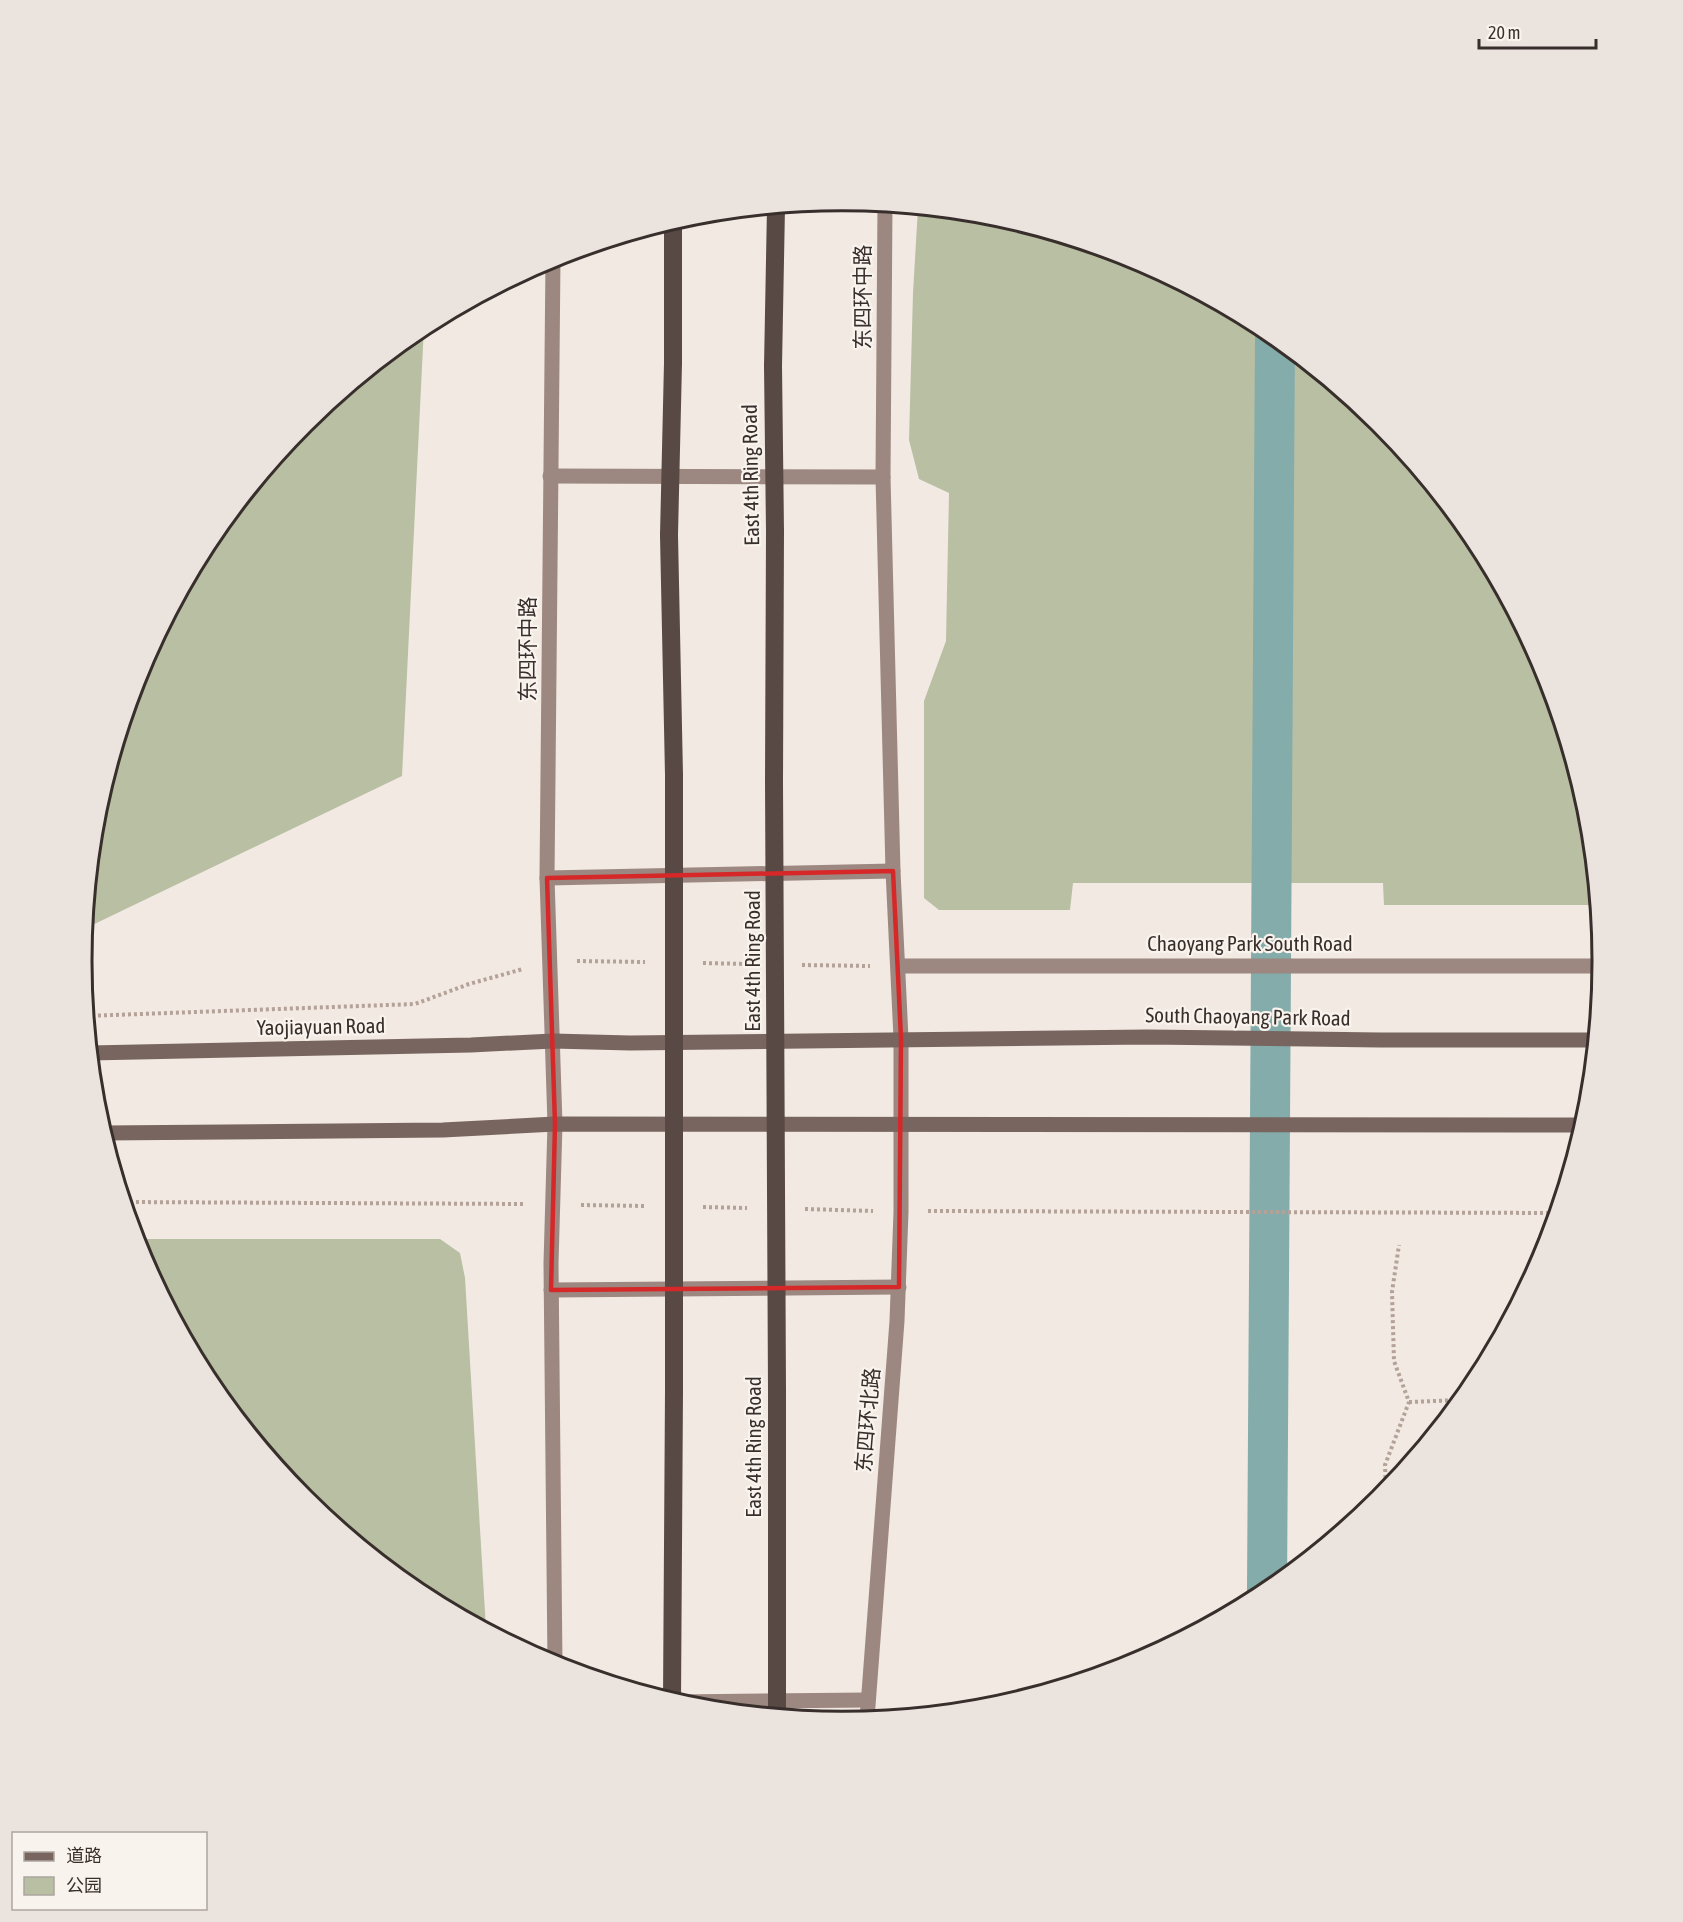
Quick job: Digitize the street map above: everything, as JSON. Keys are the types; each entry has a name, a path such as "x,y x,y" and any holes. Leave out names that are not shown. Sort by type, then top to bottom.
{"highway":[{"name":"East 4th Ring Road","path":"776,214 773,366 777,1708"},
{"path":"673,230 669,535 674,775 674,1390 671,1641 674,1692"}],"main road":[{"name":"South Chaoyang Park Road","path":"553,1041 630,1043 1147,1036 1380,1040 1587,1040"},
{"name":"Yaojiayuan Road","path":"97,1053 471,1045 553,1041"},
{"path":"112,1133 443,1130 555,1124 1573,1125"}],"street":[{"name":"东四环中路","path":"885,213 883,477 893,871 901,1038"},
{"name":"东四环中路","path":"553,269 547,878 555,1124"},
{"path":"550,476 883,477"},
{"path":"547,878 893,871"},
{"name":"Chaoyang Park South Road","path":"898,966 1592,966"},
{"name":"东四环北路","path":"867,1710 899,1287 901,1038"},
{"path":"555,1124 551,1290 555,1654"},
{"path":"551,1290 899,1287"},
{"path":"718,1701 867,1700"}],"path":[{"path":"94,1016 415,1004 469,984 551,962 647,962"},
{"path":"694,963 754,964"},
{"path":"801,965 898,966"},
{"path":"131,1202 648,1206"},
{"path":"695,1207 754,1208"},
{"path":"802,1209 901,1212 951,1210 1548,1213"},
{"path":"1385,1477 1385,1465 1409,1402 1394,1362 1392,1292 1400,1245"},
{"path":"1409,1402 1449,1400"}],"highlighted area":[{"path":"893,871 901,1038 899,1287 551,1290 555,1124 547,878"}],"green space":[{"path":"918,215 988,225 1083,251 1173,288 1258,337 1336,397 1372,431 1437,504 1491,586 1514,629 1552,720 1566,767 1577,815 1589,905 1384,905 1383,883 1073,883 1070,910 939,910 924,898 924,701 946,641 949,493 919,479 909,440"},
{"path":"423,338 402,776 93,925 98,863 117,767 131,720 149,674 192,586 246,504 278,466 347,397"},
{"path":"145,1239 440,1239 460,1253 465,1278 486,1621 425,1585 385,1556 347,1525 278,1456 246,1418 192,1336 169,1293"}],"waterway":[{"path":"1267,1578 1275,349"}]}
